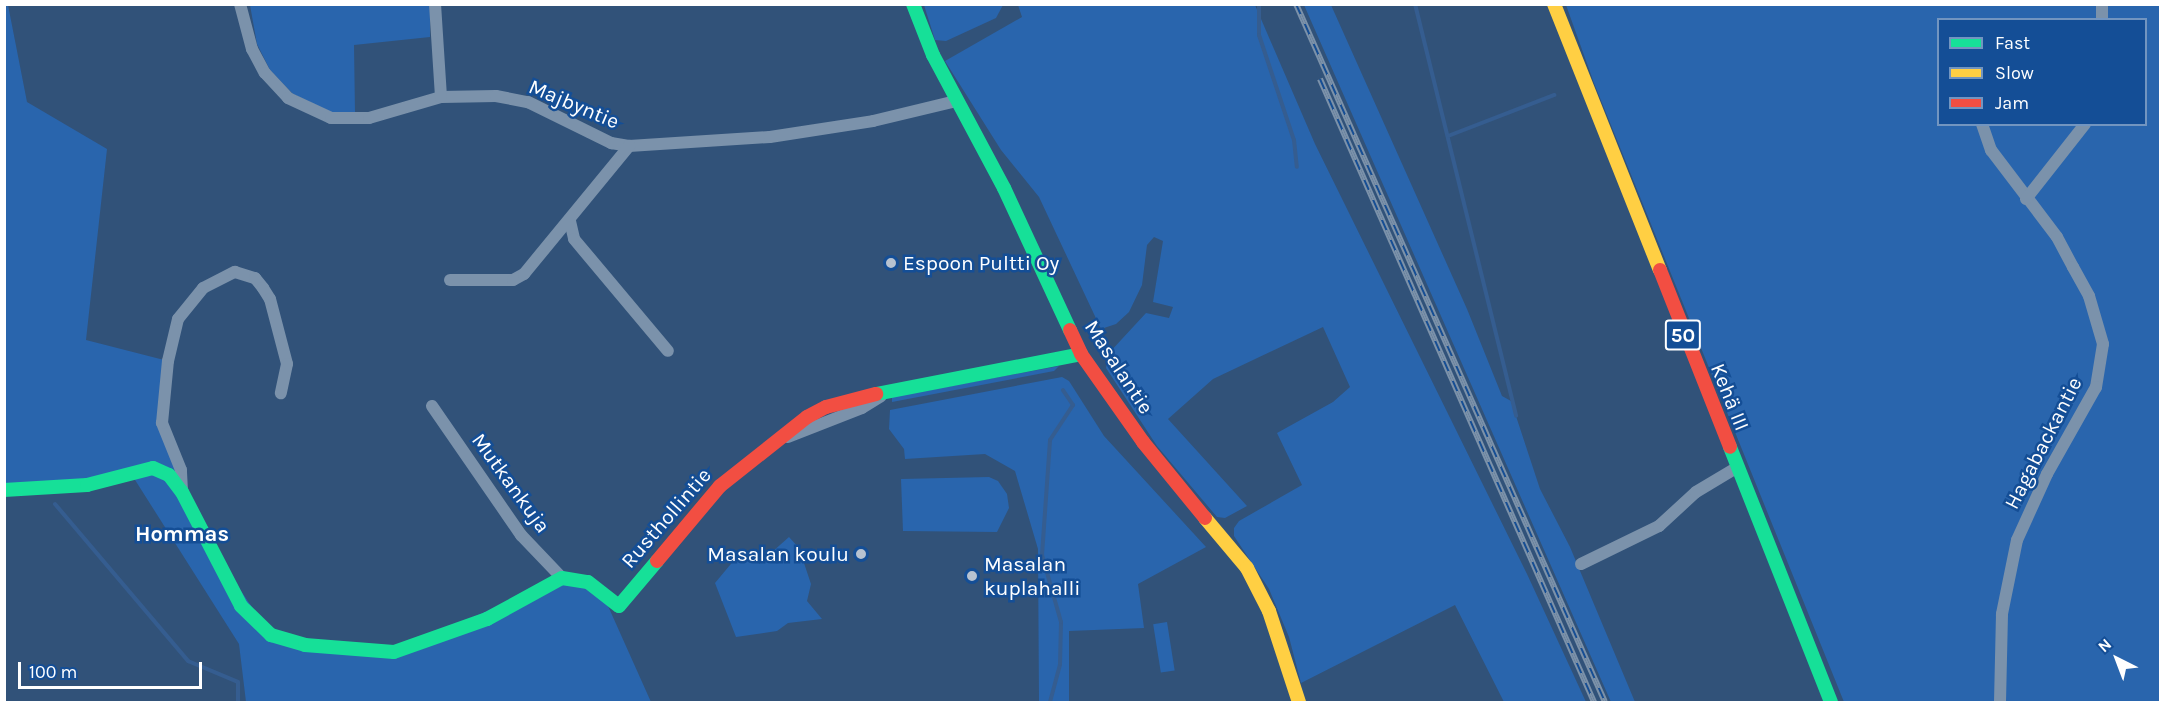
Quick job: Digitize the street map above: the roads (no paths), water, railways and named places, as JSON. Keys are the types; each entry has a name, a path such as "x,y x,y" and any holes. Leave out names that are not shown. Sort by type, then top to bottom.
{"main road":[{"name":"Masalantie","path":"913,4 956,101 1004,188 1081,354 1143,442 1247,568 1269,611 1299,702"},
{"name":"Kehä III","path":"1554,4 1736,468 1831,702"},
{"name":"Rusthollintie","path":"562,578 588,582 619,606 698,508 778,440 826,407 1081,354"},
{"path":"4,490 87,485 153,468 169,475 182,492 241,606 271,635 305,645 394,652 487,619 562,578"}],"street":[{"name":"Majbyntie","path":"240,4 252,49 266,73 288,98 331,118 369,118 441,97 496,96 528,102 611,143 630,146 770,137 882,119 956,101"},
{"path":"435,4 441,97"},
{"name":"Hagabackantie","path":"1983,126 1991,150 2057,237 2089,296 2103,344 2096,387 2047,474 2017,540 2002,614 2000,702"},
{"path":"2026,199 2083,126"},
{"path":"450,280 513,280 524,274 630,146"},
{"path":"570,221 574,238 668,351"},
{"path":"182,492 181,470 162,423 168,361 178,319 203,288 236,272 255,278 263,288 270,299 288,364 281,393"},
{"name":"Mutkankuja","path":"432,406 520,535 562,578"},
{"path":"1581,564 1659,526 1704,486 1736,468"}],"waterway":[{"path":"1259,4 1259,35 1294,140 1297,167"},
{"path":"1415,4 1516,416"},
{"path":"1448,136 1554,95"},
{"path":"1050,702 1060,664 1061,622 1042,555 1050,440 1073,405 1063,390"},
{"path":"55,504 188,661 238,682 238,702"}],"railway":[{"path":"1296,4 1605,702"},
{"path":"1320,79 1594,702"}],"place":[{"name":"Espoon Pultti Oy","path":"891,263"},
{"name":"Masalan koulu","path":"861,554"},
{"name":"Masalan kuplahalli","path":"972,576"}],"district":[{"name":"Hommas","path":"182,535"}]}
